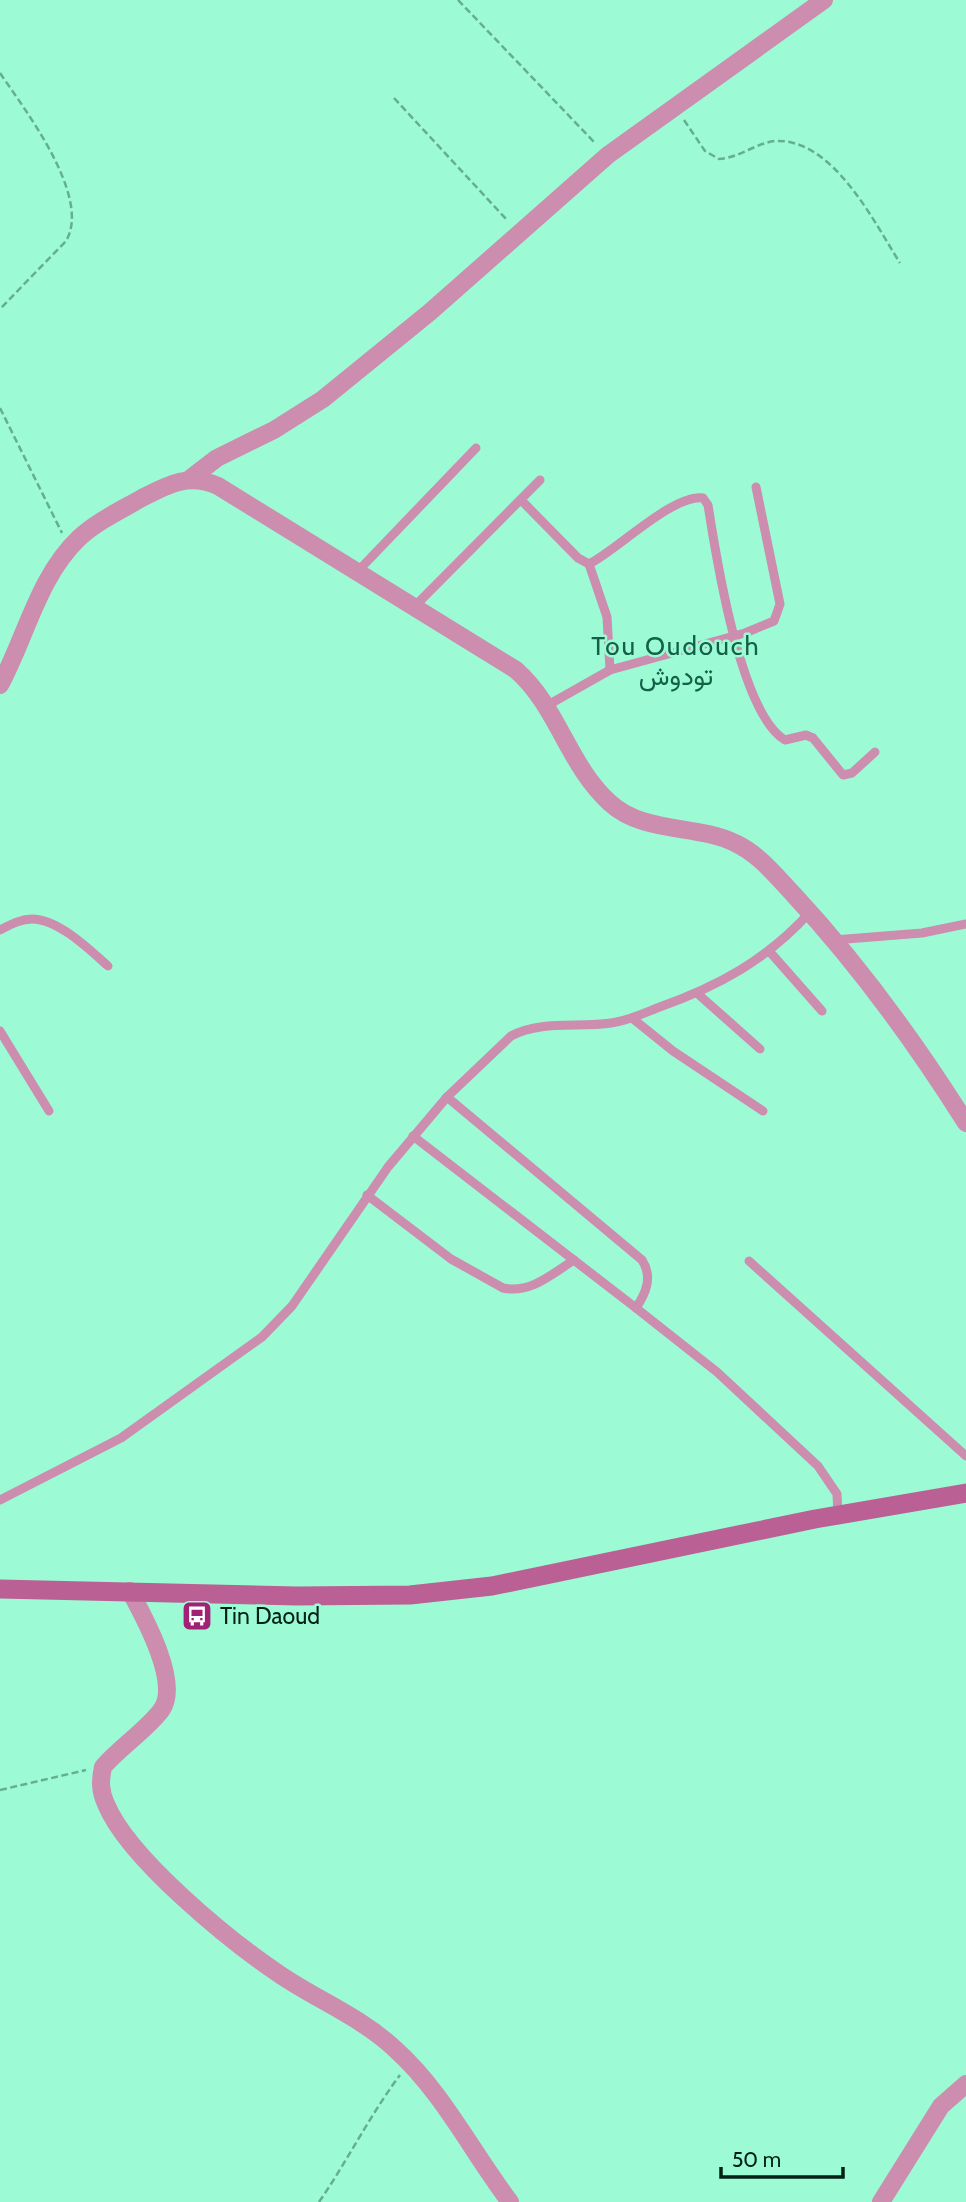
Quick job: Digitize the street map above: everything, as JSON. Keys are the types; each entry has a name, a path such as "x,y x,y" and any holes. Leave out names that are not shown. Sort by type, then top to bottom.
{"main road":[{"path":"0,1589 310,1596 410,1595 492,1586 966,1493"}],"street":[{"path":"191,478 218,458 274,430 323,399 430,312 608,155 824,0"},
{"path":"0,685 47,584 80,537 128,506 174,482 191,478 205,480 233,493 516,670 548,705 575,759 612,805 650,822 735,842 765,863 834,940 900,1025 966,1123"},
{"path":"131,1591 163,1667 167,1694 157,1716 103,1767 102,1793 111,1815 131,1842 178,1891 243,1948 281,1976 372,2030 408,2063 510,2202"},
{"path":"881,2202 941,2106 966,2084"}],"lane":[{"path":"358,572 476,448"},
{"path":"414,607 540,480"},
{"path":"548,705 610,670 733,636 770,624 777,618 780,609 756,487"},
{"path":"589,564 675,507 704,498 708,505 733,636 761,708 783,739 806,735 813,738 838,773 845,776 875,752"},
{"path":"521,500 578,558 589,564 607,617 610,670"},
{"path":"0,1500 121,1438 262,1337 292,1306 367,1195 413,1136 495,1049 523,1030 547,1026 585,1027 632,1018 698,994 770,952 810,912"},
{"path":"0,930 15,922 36,919 61,930 108,966"},
{"path":"834,940 922,933 966,925"},
{"path":"770,952 822,1011"},
{"path":"698,994 760,1049"},
{"path":"632,1018 673,1051 763,1111"},
{"path":"0,1031 49,1111"},
{"path":"447,1097 642,1260 648,1280 645,1294 636,1308"},
{"path":"413,1136 717,1371 818,1466 835,1488 838,1516"},
{"path":"367,1195 451,1259 503,1288 512,1290 531,1286 574,1260"},
{"path":"749,1261 966,1456"}],"path":[{"path":"458,0 608,155"},
{"path":"0,73 59,170 68,189 73,218 72,230 66,241 0,309"},
{"path":"394,98 519,233"},
{"path":"676,105 698,143 716,158 724,159 779,141 802,146 821,156 845,181 900,263"},
{"path":"0,408 70,548"},
{"path":"0,1790 103,1767"},
{"path":"319,2202 350,2158 379,2103 408,2063"}],"place":[{"name":"Tin Daoud","path":"197,1616"}],"district":[{"name":"Tou Oudouch تودوش","path":"676,661"}]}
